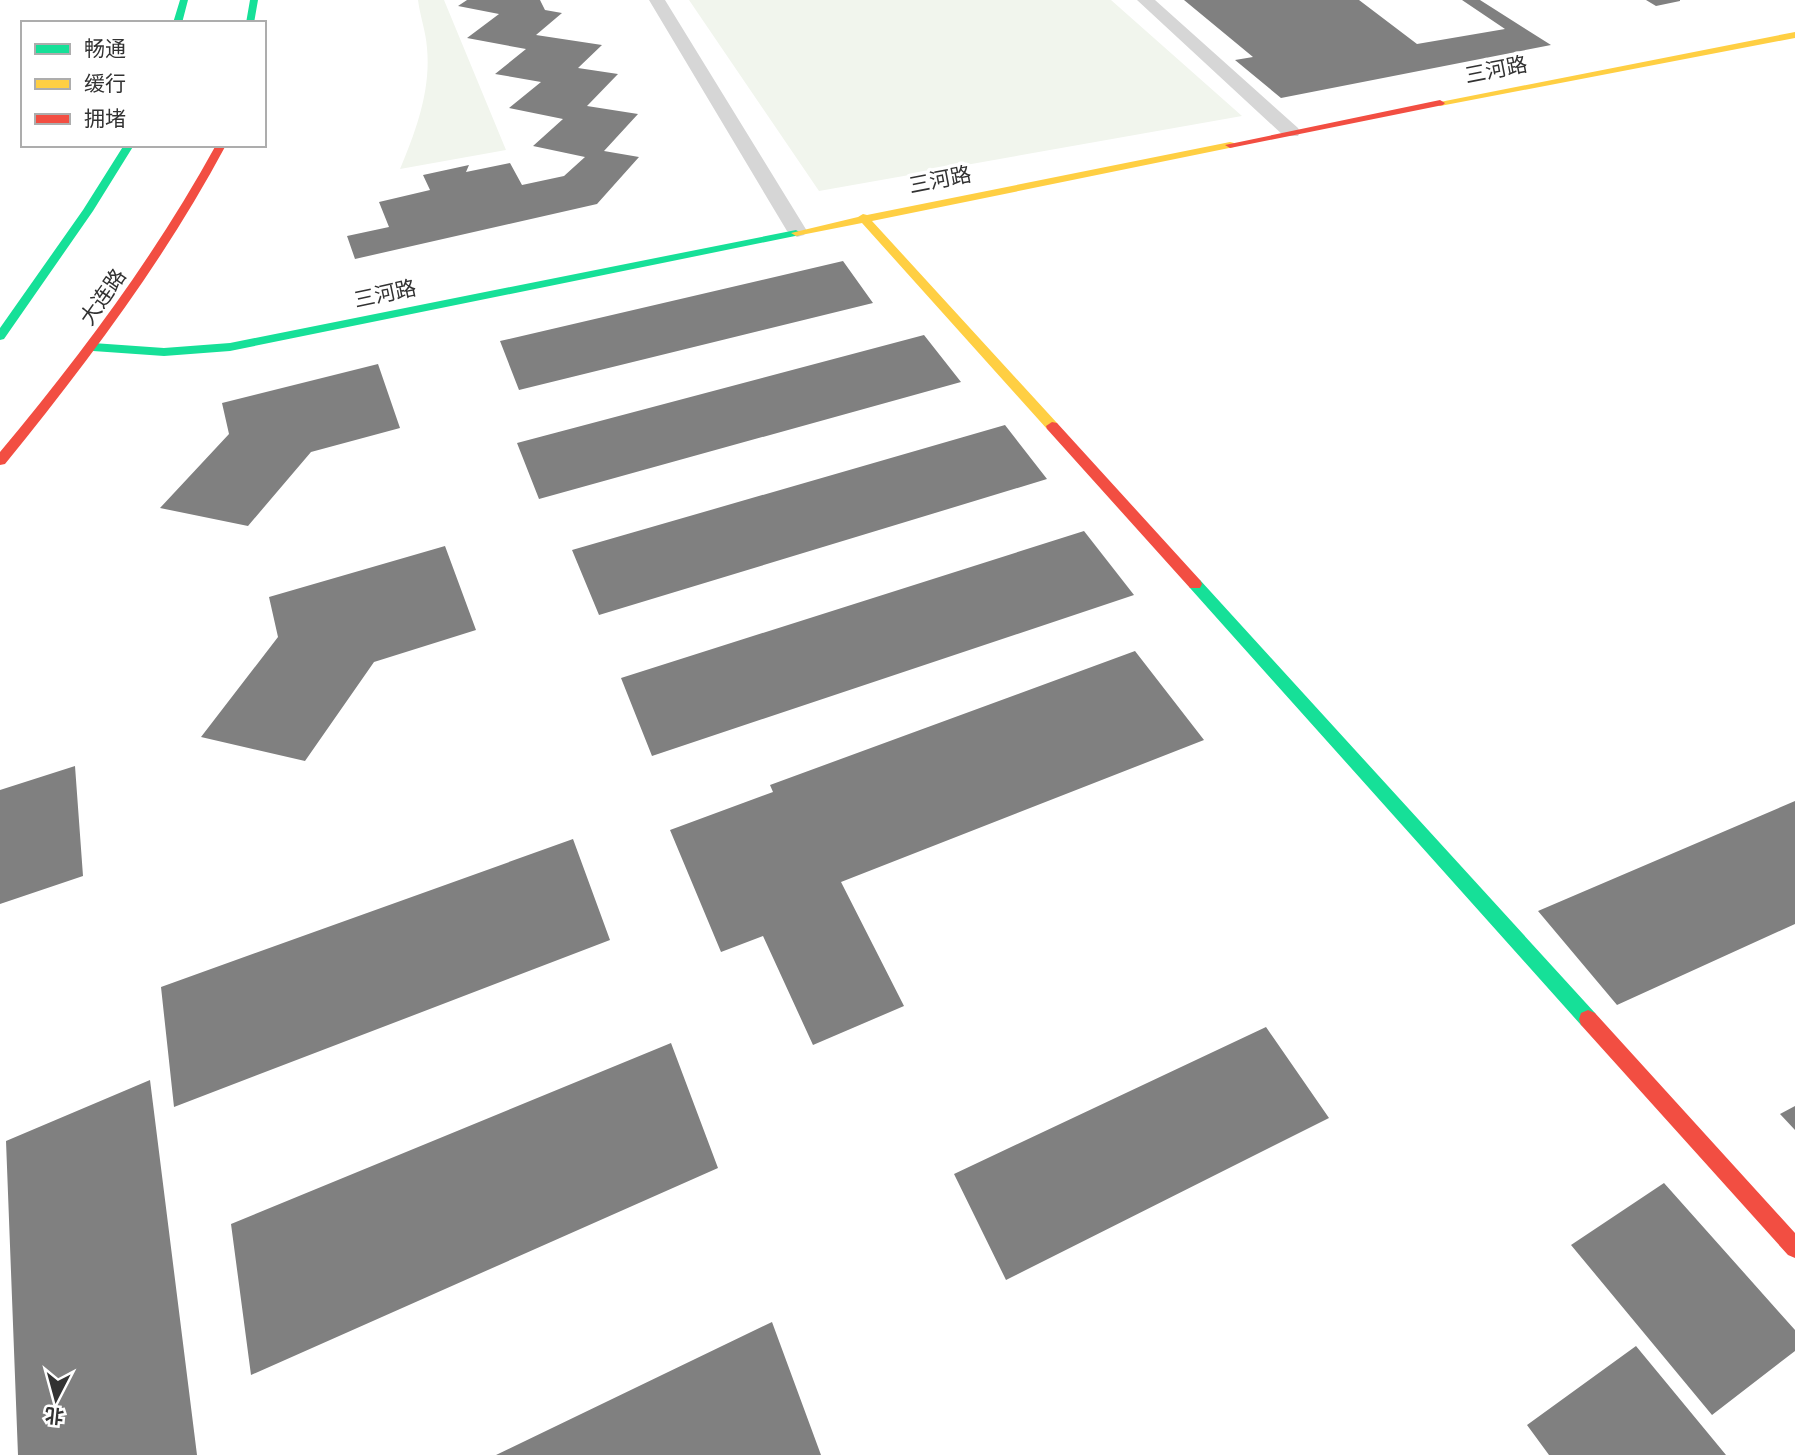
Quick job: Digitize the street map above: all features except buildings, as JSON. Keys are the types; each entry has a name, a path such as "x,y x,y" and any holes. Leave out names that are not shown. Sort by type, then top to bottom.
{"street":[{"path":"178,21 184,0"},
{"path":"250,21 254,0"},
{"name":"三河路","path":"93,346 164,352 230,347 797,230 1795,35"},
{"path":"0,336 88,211 128,147"},
{"name":"大连路","path":"0,461 93,346 178,228 220,147"},
{"path":"863,217 1795,1248"}],"lane":[{"path":"657,0 797,230"},
{"path":"1145,0 1291,132"}],"shaded area":[{"path":"418,0 444,0 506,150 400,169 417,125 427,79 426,42"},
{"path":"689,0 1111,0 1242,116 819,191"}],"traffic: fast":[{"path":"178,21 184,0"},
{"path":"250,21 254,0"},
{"path":"0,336 88,211 128,147"},
{"path":"93,347 164,352 230,347 796,233"},
{"path":"1195,584 1588,1019"}],"traffic: slow":[{"path":"1440,103 1795,35"},
{"path":"796,233 1230,145"},
{"path":"863,217 1052,426"}],"traffic: jam":[{"path":"1230,145 1440,103"},
{"path":"0,461 120,309 173,229 220,147"},
{"path":"1052,426 1195,584"},
{"path":"1588,1019 1795,1248"}]}
